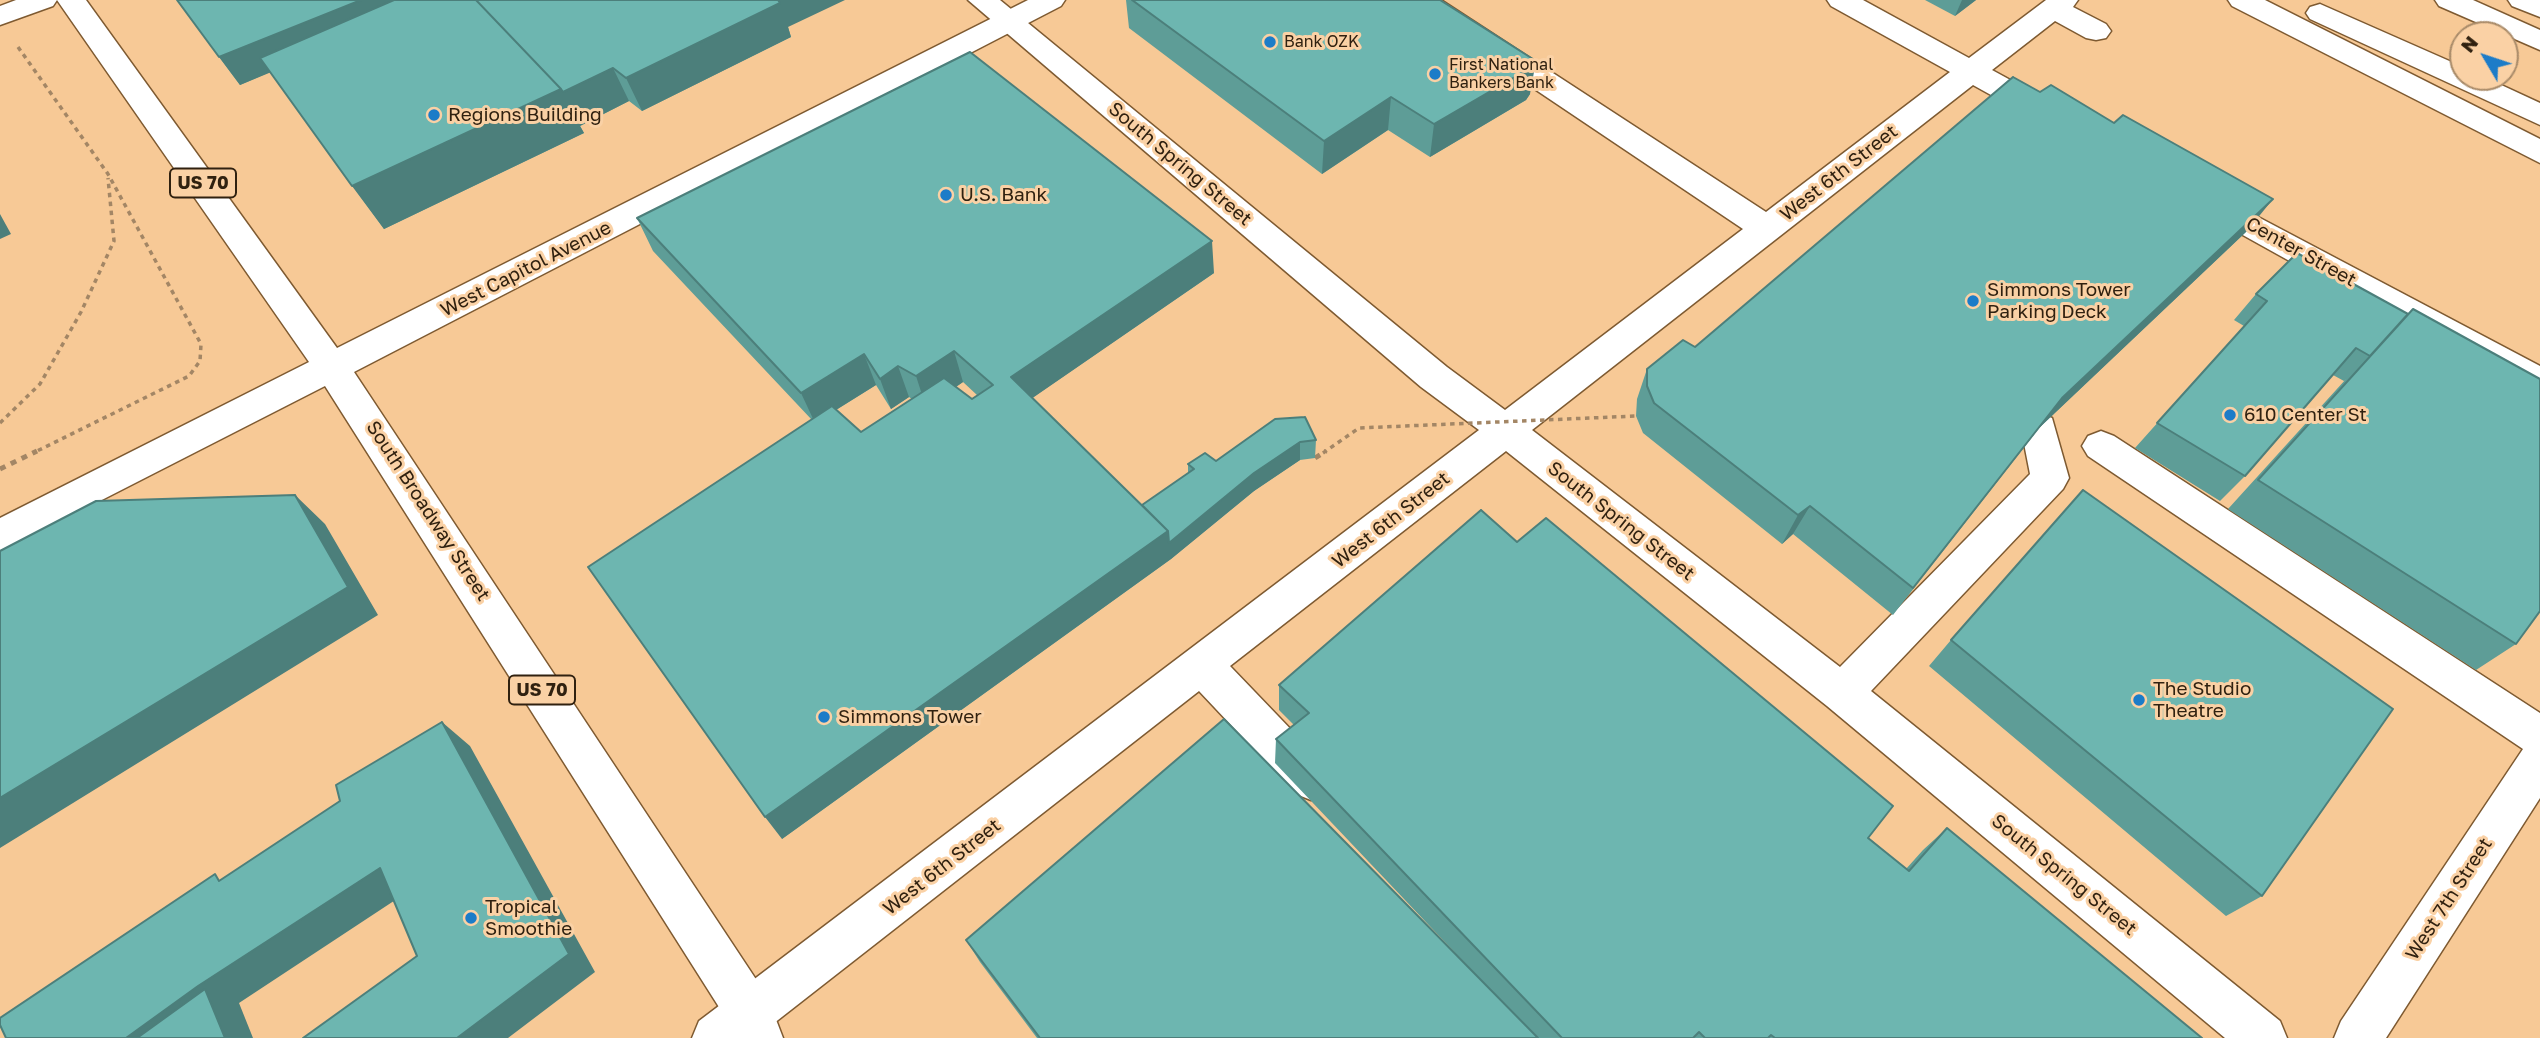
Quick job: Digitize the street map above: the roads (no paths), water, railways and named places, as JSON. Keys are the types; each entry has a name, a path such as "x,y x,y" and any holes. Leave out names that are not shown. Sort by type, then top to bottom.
{"street":[{"path":"5,27 43,0"},
{"name":"South Broadway Street","path":"71,0 333,368 742,1030"},
{"name":"West Capitol Avenue","path":"0,536 333,368 995,11 1051,0"},
{"path":"1421,0 1767,229"},
{"path":"1841,0 2068,124"},
{"path":"2242,0 2540,152"},
{"path":"2293,0 2540,115"},
{"path":"2342,0 2449,50"},
{"path":"2449,0 2540,41"},
{"path":"2522,0 2540,8"},
{"path":"2058,4 2096,31"},
{"name":"West 6th Street","path":"742,1030 1202,665 2058,4"},
{"name":"South Spring Street","path":"995,11 1423,369 1506,430 1842,693 2263,1038"},
{"path":"2519,84 2540,94"},
{"name":"Center Street","path":"2177,184 2540,383"},
{"path":"1842,693 1909,606 2050,478 2039,428"},
{"path":"2101,446 2540,737"},
{"path":"1202,665 1336,806"},
{"name":"West 7th Street","path":"2358,1038 2540,761"}],"place":[{"name":"Bank OZK","path":"1270,42"},
{"name":"First National Bankers Bank","path":"1435,74"},
{"name":"Regions Building","path":"434,115"},
{"name":"U.S. Bank","path":"946,195"},
{"name":"Simmons Tower Parking Deck","path":"1973,301"},
{"name":"610 Center St","path":"2230,415"},
{"name":"The Studio Theatre","path":"2139,700"},
{"name":"Simmons Tower","path":"824,717"},
{"name":"Tropical Smoothie","path":"471,918"}]}
